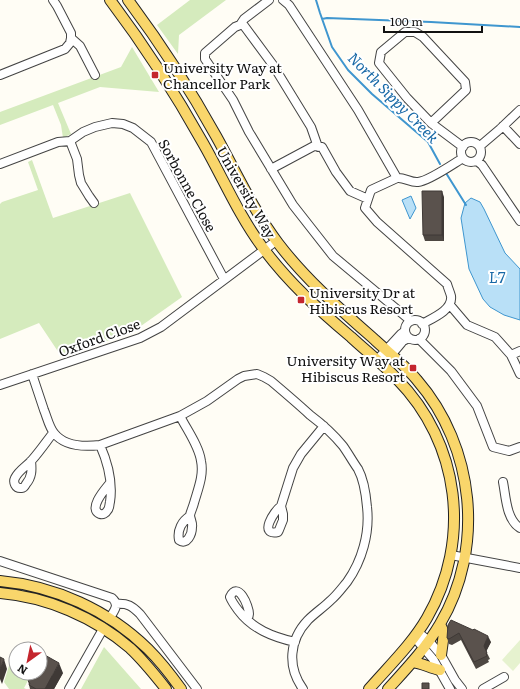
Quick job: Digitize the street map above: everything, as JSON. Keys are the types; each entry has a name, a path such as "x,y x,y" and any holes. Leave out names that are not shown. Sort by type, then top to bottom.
{"main road":[{"name":"University Way","path":"110,0 142,45 181,105 203,142 247,224 264,250 283,274 306,298 380,362 404,386 426,416 444,455 453,497 454,526 451,555 444,580 427,620 416,635 369,689"},
{"name":"University Way","path":"128,0 192,95 250,200 276,241 320,291 417,379 428,393 444,419 455,444 463,471 468,502 468,539 459,583 440,624 412,662 388,689"},
{"path":"0,581 29,586 59,594 80,603 109,619 123,628 147,648 181,689"},
{"path":"0,593 24,596 55,605 72,612 103,629 129,648 152,671 166,689"},
{"path":"103,629 109,619"},
{"path":"440,624 444,633 441,655"},
{"path":"412,662 440,670"}],"street":[{"path":"0,75 66,49 70,43 71,33 57,6 52,0"},
{"path":"269,0 244,19 240,25 235,27 205,53 205,59 233,100 249,132 293,205 332,256 410,321 417,320 422,324 424,327 424,333 419,339"},
{"path":"283,0 289,5 354,104 397,178"},
{"path":"242,23 273,65 312,127 318,147"},
{"path":"431,123 466,90 465,82 423,37 415,32 405,32 382,52 379,62 407,98 431,123 463,147"},
{"path":"71,38 80,46 95,75"},
{"path":"480,146 520,110"},
{"name":"Sorbonne Close","path":"0,164 58,142 70,141 83,132 96,127 112,123 123,124 133,128 151,142 224,279"},
{"path":"504,126 520,144"},
{"path":"70,141 77,159 81,183 95,203"},
{"path":"473,142 480,146 482,154 477,161 470,162 463,158 461,150 463,147 466,143 473,142"},
{"path":"271,169 314,146 322,147 336,172 350,191 368,199"},
{"path":"422,324 443,312 450,305 451,297 446,284 377,222 365,208 371,190 397,178 418,182 430,178 463,158"},
{"path":"477,161 482,165 520,221"},
{"name":"Oxford Close","path":"0,385 140,338 161,327 276,241"},
{"path":"450,305 467,325 495,337 511,355 520,374"},
{"path":"407,334 407,324 410,321"},
{"path":"380,362 401,334 407,334 415,340 419,339 451,371 477,406 493,447 509,451 520,448"},
{"path":"511,355 520,351"},
{"path":"32,374 49,424 54,433 60,439 73,445 100,445 180,416 207,401 238,378 250,374 256,374 272,381 324,426 343,446 359,471 366,493 368,516 366,540 358,563 348,580 332,599 308,621 295,642 292,654 292,663 296,677 303,689"},
{"path":"180,416 198,449 201,460 202,472 200,484 190,516"},
{"path":"281,506 297,460 324,426"},
{"path":"31,461 54,433"},
{"path":"100,445 110,472 110,483"},
{"path":"503,482 509,512 515,525 520,528"},
{"path":"451,555 520,568"},
{"path":"0,561 112,598 116,604 116,608 109,619"},
{"path":"116,604 126,604 136,611 197,689"},
{"path":"247,620 261,630 277,638 295,642"},
{"path":"69,689 103,629"},
{"path":"416,635 441,655 455,680 462,689"},
{"path":"426,644 450,689"},
{"path":"483,689 504,677"}],"green space":[{"path":"190,0 226,0 179,35 178,54 157,25"},
{"path":"132,47 159,92 100,87 58,103 71,134 63,138 61,125 53,105 0,125 0,112 121,67"},
{"path":"32,160 53,218 130,193 182,297 131,333 61,356 39,323 0,339 0,204 38,190 28,162"},
{"path":"520,640 520,663 513,671 502,660"},
{"path":"104,647 141,689 81,689"},
{"path":"8,669 8,681 28,681 24,688 26,689 9,689 4,682"}],"water":[{"path":"411,196 416,208 410,219 402,200"},
{"name":"L7","path":"471,198 480,202 505,253 520,269 520,320 504,315 490,307 483,299 469,269 461,218 465,203"}],"building":[{"path":"422,191 442,191 442,235 423,235"},
{"path":"451,620 488,636 484,646 487,656 474,662 459,633 449,639 447,638 448,625"},
{"path":"0,657 4,659 0,669"},
{"path":"48,657 59,663 45,689 36,689 29,685 30,683 28,681 48,681"},
{"path":"422,683 429,683 429,689 422,689"}],"waterway":[{"name":"North Sippy Creek","path":"316,0 332,47 348,70 372,94 428,142 440,164"},
{"path":"322,19 431,22 520,27"},
{"name":"North Sippy Creek","path":"446,173 466,205"}],"place":[{"name":"University Way at Chancellor Park","path":"155,75"},
{"name":"University Dr at Hibiscus Resort","path":"301,300"},
{"name":"University Way at Hibiscus Resort","path":"413,368"}]}
